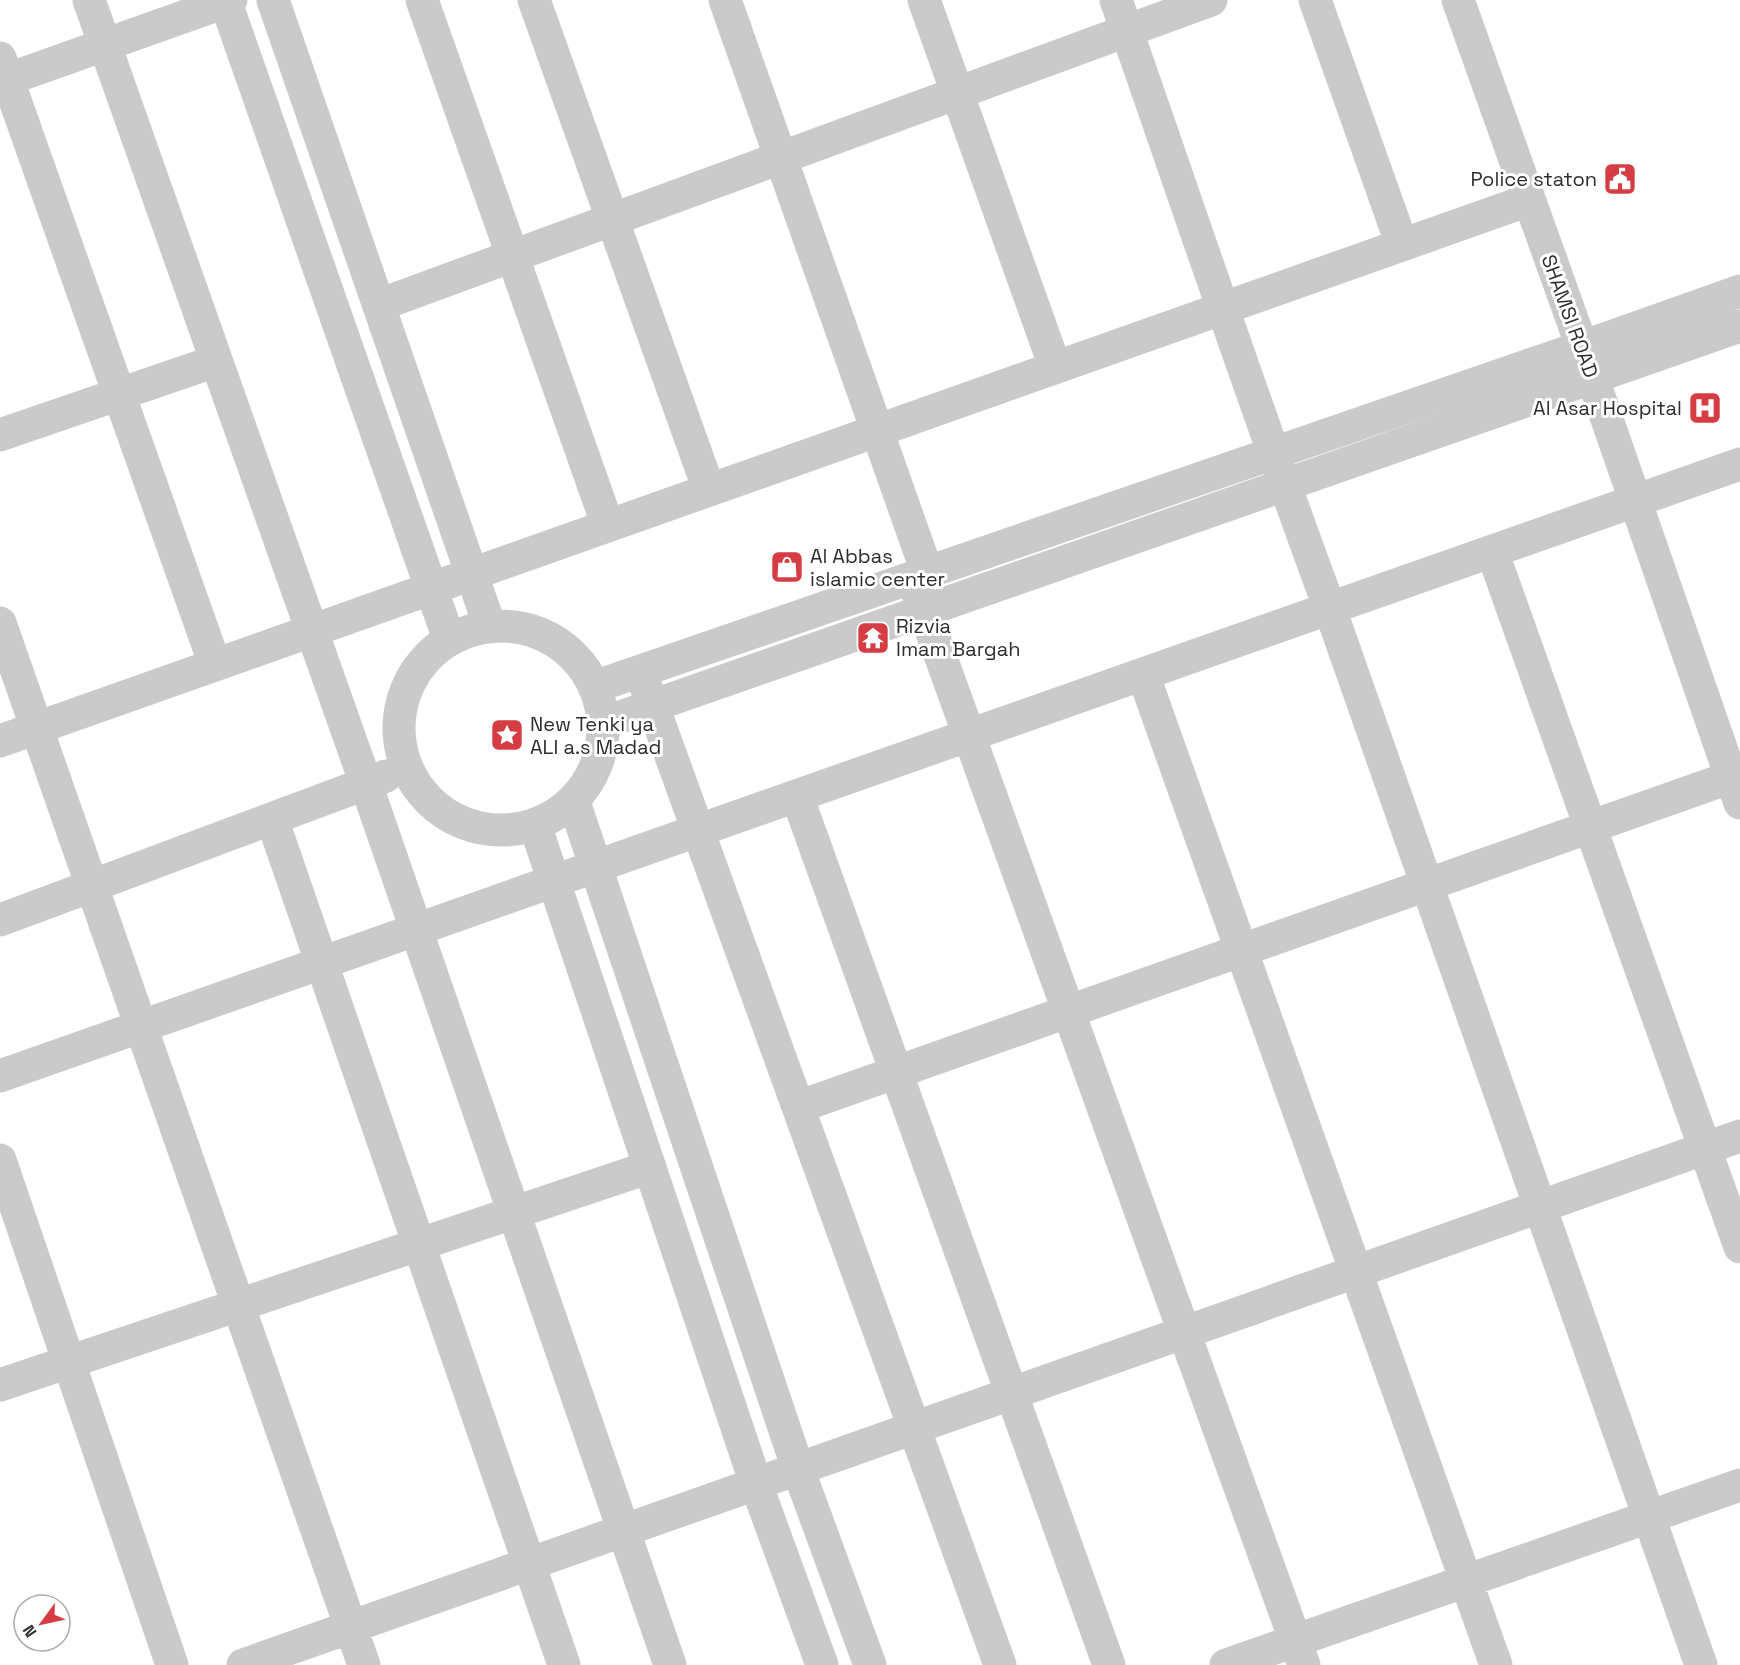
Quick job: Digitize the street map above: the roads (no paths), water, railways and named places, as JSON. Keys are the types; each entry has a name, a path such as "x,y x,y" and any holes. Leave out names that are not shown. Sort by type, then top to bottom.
{"street":[{"path":"89,0 366,784 670,1665"},
{"path":"273,0 490,627"},
{"path":"422,0 608,526"},
{"path":"534,0 709,490"},
{"path":"724,0 876,431 920,575 924,611 1300,1653"},
{"path":"924,0 1055,368"},
{"path":"1116,0 1224,308 1272,453 1330,609 1701,1665"},
{"path":"379,305 1211,0"},
{"path":"1315,0 1402,244"},
{"name":"SHAMSI ROAD","path":"1458,0 1737,785"},
{"path":"215,665 2,73 104,45 227,1 449,639"},
{"path":"0,741 1529,200"},
{"path":"594,687 1740,291"},
{"path":"603,723 1740,326"},
{"path":"0,435 216,361"},
{"path":"0,1076 1740,464"},
{"path":"1492,551 1740,1247"},
{"path":"0,623 364,1665"},
{"path":"513,626 544,635 572,654 592,680 603,711 603,745 593,776 574,802 535,825 510,832 475,828 443,813 404,770 399,721 406,689 424,661 449,639 471,629 513,626"},
{"path":"640,671 1000,1665"},
{"path":"1143,674 1496,1665"},
{"path":"0,920 404,770"},
{"path":"798,1107 1591,827 1737,785"},
{"path":"797,796 1109,1665"},
{"path":"574,802 798,1469 870,1665"},
{"path":"272,819 564,1665"},
{"path":"535,825 756,1484 822,1665"},
{"path":"243,1665 1740,1136"},
{"path":"0,1160 172,1665"},
{"path":"0,1384 650,1167"},
{"path":"1227,1665 1300,1653 1466,1581 1740,1485"}],"place":[{"name":"Police staton","path":"1620,179"},
{"name":"Al Asar Hospital","path":"1705,408"},
{"name":"Al Abbas islamic center","path":"787,567"},
{"name":"Rizvia Imam Bargah","path":"873,638"},
{"name":"New Tenki ya ALI a.s Madad","path":"507,735"}]}
